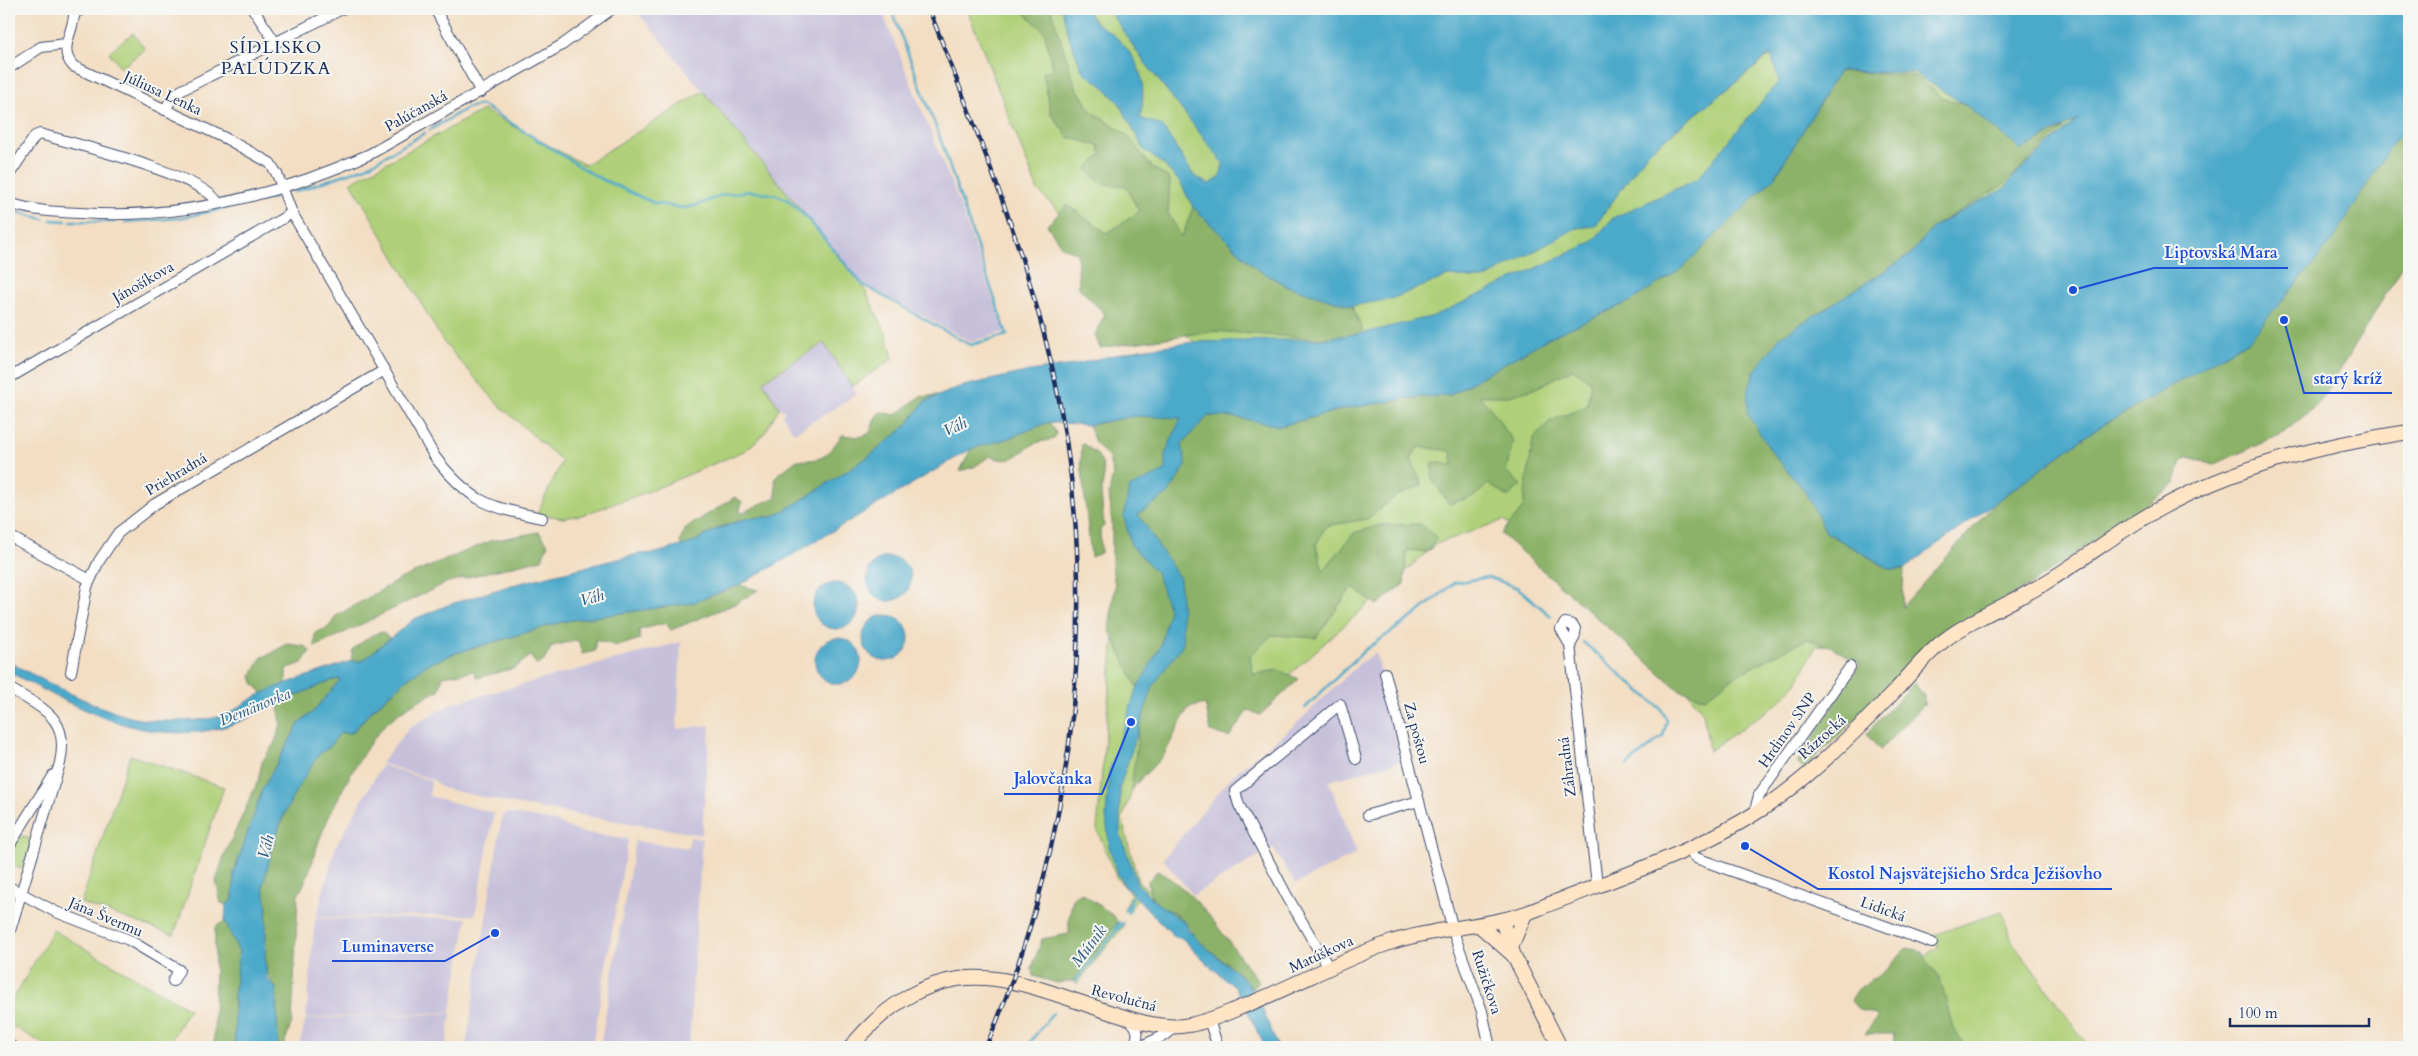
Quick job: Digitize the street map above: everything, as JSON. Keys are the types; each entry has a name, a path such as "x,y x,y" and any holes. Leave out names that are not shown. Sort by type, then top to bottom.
{"main road":[{"name":"Ráztocká","path":"1525,914 1687,849 1757,812 1789,789 1839,745 1940,644 1961,629 2044,584 2112,537 2162,507 2266,464 2317,448 2409,432"},
{"name":"Matúškova","path":"1175,1027 1209,1020 1240,1008 1329,968 1396,941 1453,928 1502,921 1525,914"},
{"path":"1513,951 1525,914"},
{"path":"1502,921 1513,951 1560,1047"},
{"path":"1480,925 1513,951"},
{"name":"Revolučná","path":"851,1047 867,1027 901,1000 942,982 966,978 1004,980 1129,1018 1175,1027"}],"street":[{"path":"253,9 275,42"},
{"path":"165,110 172,98 182,90 342,9"},
{"path":"435,9 481,92"},
{"name":"Palúčanská","path":"9,203 44,212 118,216 180,212 283,187 339,168 370,154 562,45 612,9"},
{"path":"9,68 41,47 66,44 77,10"},
{"name":"Júliusa Lenka","path":"66,44 69,61 79,70 226,138 270,163 283,187"},
{"path":"9,175 35,136 40,134 150,165 210,193 218,204"},
{"path":"283,187 292,213 435,457 457,484 473,497 491,506 542,518"},
{"name":"Jánošíkova","path":"9,378 292,213"},
{"name":"Priehradná","path":"71,672 81,613 90,580 111,542 127,525 146,509 383,371"},
{"path":"9,536 90,580"},
{"name":"Záhradná","path":"1570,646 1597,885"},
{"name":"Hrdinov SNP","path":"1757,812 1756,807 1759,795 1850,667"},
{"name":"Za poštou","path":"1385,672 1453,928"},
{"path":"9,688 47,712 56,722 63,737 60,763 9,934"},
{"path":"1329,968 1287,896 1239,805 1235,790 1340,704 1356,759"},
{"path":"9,846 60,763"},
{"path":"1368,815 1419,801"},
{"name":"Lidická","path":"1687,849 1696,858 1932,943"},
{"name":"Jána Švermu","path":"9,887 56,912 129,940 179,970 173,981"},
{"name":"Ružičkova","path":"1453,928 1482,1011 1490,1047"},
{"path":"1129,1018 1136,1026 1139,1034 1134,1047"},
{"path":"1209,1020 1218,1047"},
{"name":"Matúškova","path":"1140,1047 1167,1034 1175,1027"}],"shaded area":[{"path":"635,9 881,9 958,200 1004,332 971,342 861,282"},
{"path":"825,343 857,394 794,433 782,415 785,411 779,408 763,382"},
{"path":"681,642 677,729 710,725 702,835 508,803 442,788 433,780 381,763 410,727 453,703"},
{"path":"1376,653 1403,761 1329,781 1357,853 1296,884 1273,848 1193,895 1163,859 1233,775 1297,723 1360,663"},
{"path":"382,765 431,781 429,796 494,813 475,915 316,918 335,848"},
{"path":"507,813 554,821 579,832 628,839 592,1047 466,1047 502,816"},
{"path":"690,837 702,839 689,1047 600,1047 635,841 688,848"},
{"path":"467,918 451,1012 306,1018 315,919"},
{"path":"451,1013 446,1047 299,1047 306,1019"}],"green space":[{"path":"967,9 1062,9 1068,34 1083,72 1102,85 1120,104 1144,150 1163,164 1180,182 1193,207 1391,299 1448,276 1484,279 1576,228 1595,226 1647,153 1772,54 1839,71 1914,73 1967,106 2080,117 2015,175 2005,188 1933,227 1850,643 1816,646 1798,681 1778,703 1709,751 1703,712 1677,679 1504,520 1436,544 1255,705 1187,675 1145,753 1122,819 1138,881 1185,923 1175,937 1137,898 1129,912 1124,910 1131,894 1116,877 1097,829 1121,556 1194,342 1038,191"},
{"path":"1020,9 1051,9 1075,85 1091,111 1127,135 1151,166 1170,179 1168,213 1182,237 1193,207 1257,269 1287,286 1352,306 1364,333 1320,339 1212,331 1100,348 1095,335 1105,314 1079,288 1077,253 1062,247 1047,225 1067,205 1107,233 1139,212 1126,186 1102,184 1086,169 1101,155 1099,146 1068,137 1051,114 1043,73 1053,69 1044,31"},
{"path":"1089,9 1108,9 1140,56 1224,163 1220,178 1209,184 1194,176 1162,126 1140,118 1143,98 1114,36 1097,24 1089,13"},
{"path":"133,33 145,49 121,68 109,52"},
{"path":"1839,71 1915,76 1942,97 1967,106 2021,149 2064,128 2003,185 1933,227 1910,255 1848,295 1774,455 1804,490 1826,532 1889,569 1904,569 1902,607 1995,503 2093,431 2248,341 2392,144 2409,127 2409,256 2324,396 2310,411 2282,434 2213,465 2190,457 2181,461 2175,483 2145,506 2030,585 1945,632 1932,642 1874,702 1803,769 1797,763 1860,664 1832,647 1807,639 1733,677 1705,698 1679,690 1501,534 1523,508 1533,439 1550,421 1587,406 1591,382 1573,369 1534,389 1509,396 1479,396 1492,410 1513,441 1506,472 1521,485 1508,497 1488,484 1475,496 1449,504 1432,479 1433,462 1453,465 1451,451 1418,447 1411,459 1422,485 1398,495 1367,519 1326,526 1316,545 1323,571 1354,533 1380,525 1421,524 1437,538 1427,552 1407,550 1404,584 1377,605 1352,587 1316,638 1272,635 1250,656 1253,674 1278,670 1299,679 1260,715 1248,710 1229,737 1211,732 1205,704 1188,708 1164,755 1131,789 1143,699 1109,629 1115,586 1112,566 1112,522 1109,494 1113,474 1109,458 1095,442 1088,425 1134,416 1208,416 1235,417 1280,426 1344,409 1409,398 1450,395 1552,336 1631,301 1775,177"},
{"path":"703,91 861,282 886,333 893,358 852,387 824,343 763,381 779,408 764,434 746,450 650,491 582,515 564,518 537,514 562,461 499,405 444,343 351,182 483,110 585,165"},
{"path":"937,395 924,402 907,425 871,455 799,502 772,517 748,518 717,528 692,543 681,546 680,541 686,528 735,497 742,502 739,514 776,497 775,477 797,460 814,460 824,456 842,435 860,437 870,433 875,418 880,412 896,415 919,397"},
{"path":"1049,422 1056,433 1054,439 1036,443 1014,458 1004,460 990,456 974,467 960,471 971,449 1009,438"},
{"path":"1082,443 1096,453 1102,463 1104,476 1101,493 1104,526 1100,530 1101,553 1091,557 1081,462"},
{"path":"539,532 548,544 542,559 448,582 315,647 315,633 329,627 336,616 402,578 490,541"},
{"path":"739,585 758,590 735,604 671,630 666,623 639,630 640,639 618,646 595,640 595,651 582,654 578,640 552,646 544,661 537,665 530,656 515,668 477,678 474,671 443,676 439,690 405,709 387,723 358,761 340,794 325,825 308,874 298,895 292,1022 285,1041 285,1047 278,1047 276,988 268,976 265,963 263,888 269,856 283,818 301,781 319,754 340,733 352,733 372,711 408,678 428,664 453,654 565,621 692,603"},
{"path":"382,632 390,638 362,661 351,661 353,649 372,635"},
{"path":"286,644 304,646 310,651 302,663 286,669 286,686 264,695 253,683 251,676 262,657 271,654"},
{"path":"342,679 312,713 300,722 263,788 234,873 233,900 226,905 221,903 216,881 224,856 258,781 262,762 275,742 281,724 278,703 333,680"},
{"path":"1914,683 1924,696 1924,705 1880,750 1866,734"},
{"path":"130,755 224,787 174,935 81,903"},
{"path":"22,836 29,838 32,843 29,854 20,869 9,862 12,848"},
{"path":"1157,871 1183,888 1213,921 1256,978 1258,982 1253,990 1236,971 1198,941 1185,922 1157,903 1150,891 1148,882"},
{"path":"1082,893 1115,917 1117,923 1073,981 1057,983 1033,976 1032,968 1042,939 1069,934 1069,917 1073,898"},
{"path":"2002,911 2012,941 2089,1047 1950,1047 1924,956 1938,947 1936,934"},
{"path":"225,921 239,952 234,997 235,1047 214,1047 215,927"},
{"path":"1117,923 1124,925 1077,984 1076,981 1073,981"},
{"path":"53,930 189,1009 167,1047 49,1047 9,1024 9,1006"},
{"path":"1907,948 1923,951 1929,966 1940,979 1953,1028 1965,1047 1893,1047 1894,1034 1865,1034 1878,1016 1859,1010 1851,1001 1857,990 1888,968"}],"water":[{"path":"1062,9 1089,9 1095,22 1115,36 1124,46 1137,64 1140,73 1143,94 1140,118 1162,126 1194,176 1209,184 1220,178 1223,163 1140,56 1108,9 2409,9 2409,127 2392,144 2331,243 2248,341 2093,431 1904,569 1890,569 1826,532 1804,490 1774,455 1747,413 1748,392 1754,372 1780,337 1910,255 1933,227 2005,188 2015,175 2078,119 2021,150 1967,106 1914,73 1839,71 1775,177 1680,270 1631,301 1552,336 1450,395 1409,398 1344,409 1280,426 1234,417 1208,416 1182,444 1186,466 1168,494 1138,514 1180,579 1183,644 1153,686 1120,786 1120,832 1137,883 1157,903 1185,923 1189,931 1201,943 1244,979 1257,996 1278,1047 1265,1047 1236,988 1205,962 1183,939 1175,937 1124,885 1118,875 1109,847 1106,816 1109,772 1135,693 1161,645 1169,609 1156,572 1131,545 1124,517 1129,488 1165,471 1165,454 1181,418 1134,416 1088,425 1049,422 1009,438 971,449 772,567 739,585 692,603 565,621 453,654 428,664 408,678 372,710 351,733 340,733 329,747 319,754 297,789 282,818 263,886 267,905 265,962 267,979 276,988 278,1047 235,1047 234,997 239,952 225,921 226,905 233,900 234,873 263,788 300,722 312,713 341,679 333,680 262,710 242,721 220,728 191,732 164,732 137,728 84,710 9,672 9,662 87,701 134,718 154,721 178,721 202,720 226,715 259,695 284,684 351,661 362,661 414,619 448,605 512,585 638,554 656,553 692,543 717,529 748,518 772,517 799,502 871,455 907,425 924,402 959,387 1030,371 1072,365 1140,349 1194,342 1320,339 1364,333 1434,316 1592,242 1613,218 1697,179 1779,81 1771,54 1647,153 1595,226 1576,228 1484,279 1448,276 1391,299 1352,306 1287,286 1257,269 1193,207 1180,182 1163,164 1144,150 1120,104 1102,85 1083,72 1068,34"},
{"path":"889,557 901,561 907,567 911,579 907,591 901,597 889,601 877,597 871,591 867,579 871,567 877,561"},
{"path":"831,583 841,583 855,593 859,606 855,619 849,625 841,629 831,629 817,619 813,611 813,601 823,587"},
{"path":"891,615 903,621 908,629 908,647 903,655 895,660 881,661 869,655 864,647 863,633 869,621 877,616"},
{"path":"838,638 851,642 857,648 861,661 857,674 851,680 838,684 825,680 819,674 815,661 819,648 825,642"}],"waterway":[{"path":"430,130 467,108 482,105 597,177 654,203 682,208 695,206 722,195 750,191 776,195 788,200 807,218 862,284 970,345 1007,335 940,138 891,9"},
{"path":"294,192 366,167 425,133"},
{"path":"125,222 179,218 274,198"},
{"path":"9,210 44,219"},
{"path":"51,220 66,221"},
{"path":"71,221 114,222"},
{"path":"1305,708 1365,650 1414,616 1454,583 1488,577 1518,588 1551,616"},
{"path":"1583,642 1661,709 1667,720 1663,736 1627,765"},
{"name":"Mútnik","path":"1125,911 1135,893"},
{"name":"Mútnik","path":"1128,913 1131,902"},
{"name":"Mútnik","path":"1075,982 1114,933 1119,922"},
{"name":"Mútnik","path":"1117,930 1123,923"},
{"name":"Mútnik","path":"1026,1047 1053,1013"}],"railway":[{"path":"929,9 998,187 1042,324 1053,371 1068,456 1076,542 1078,628 1072,714 1060,800 1042,884 1017,967 986,1047"}],"place":[{"name":"Liptovská Mara","path":"2073,290"},
{"name":"starý kríž","path":"2284,320"},
{"name":"Jalovčanka","path":"1131,722"},
{"name":"Kostol Najsvätejšieho Srdca Ježišovho","path":"1745,846"},
{"name":"Luminaverse","path":"495,933"}],"district":[{"name":"SÍDLISKO PALÚDZKA","path":"276,57"}],"water label":[{"name":"Váh","path":"955,427"},
{"name":"Váh","path":"592,598"},
{"name":"Demänovka","path":"255,707"},
{"name":"Váh","path":"266,847"}]}
